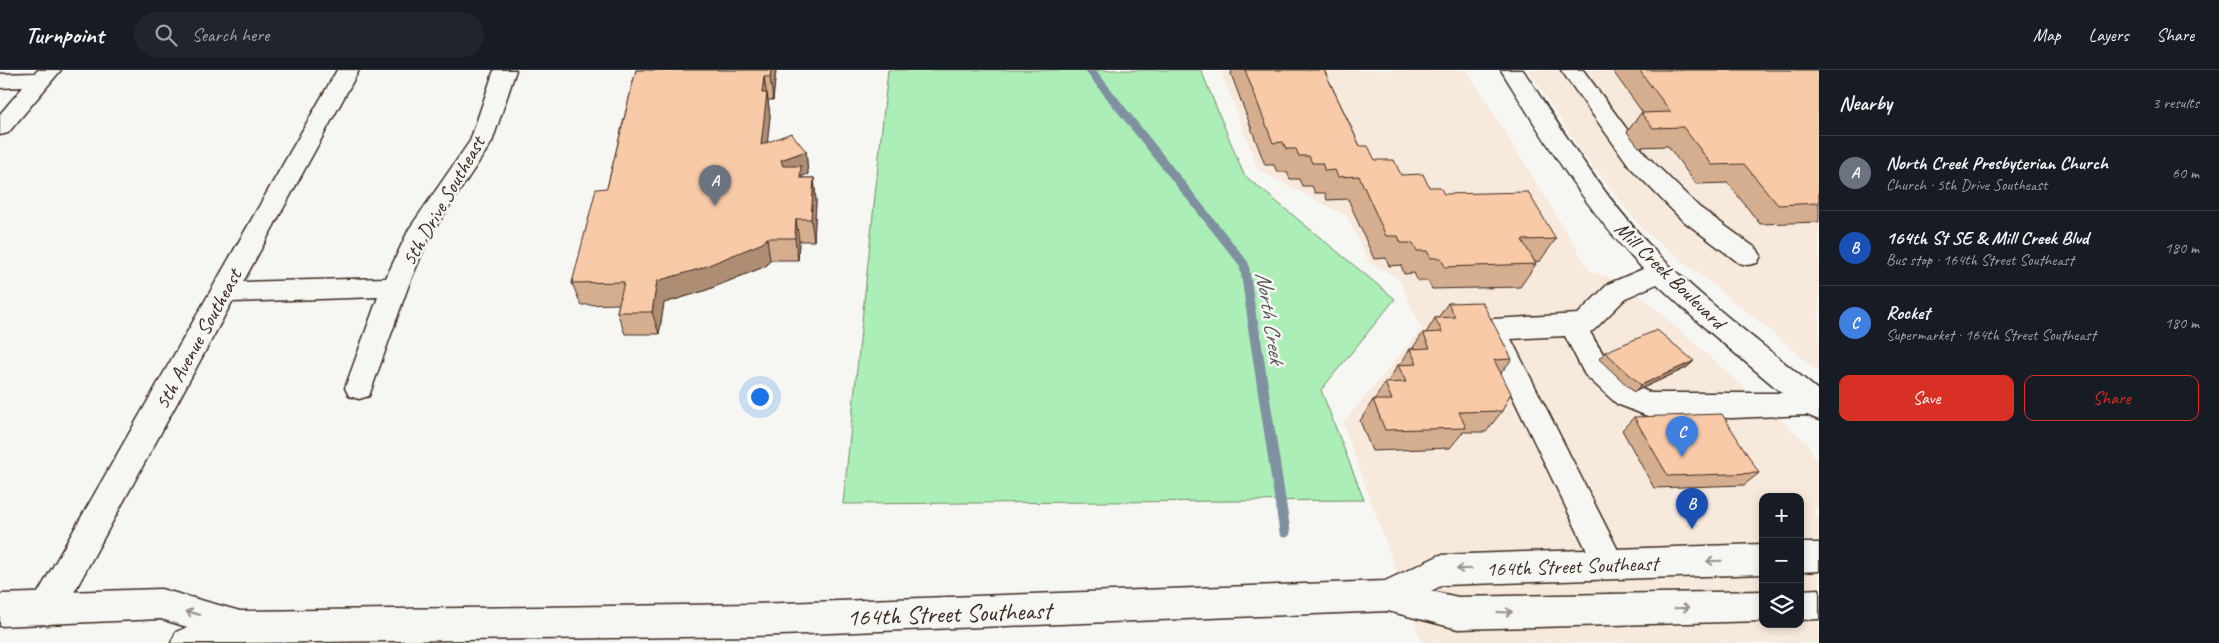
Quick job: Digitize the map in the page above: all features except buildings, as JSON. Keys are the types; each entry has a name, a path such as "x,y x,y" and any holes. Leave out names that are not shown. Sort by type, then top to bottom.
{"street":[{"name":"5th Avenue Southeast","path":"47,609 348,70"},
{"name":"5th Drive Southeast","path":"358,388 395,288 418,235 480,142 505,70"},
{"name":"Mill Creek Boulevard","path":"1512,70 1597,199 1621,230 1660,272 1702,310 1816,405"},
{"path":"1572,70 1638,161 1690,213 1748,256"},
{"path":"0,81 45,75"},
{"path":"0,128 45,75"},
{"path":"1609,564 1493,329 1585,322 1617,291 1660,272"},
{"path":"224,292 395,288"},
{"path":"1572,324 1595,367 1627,396 1650,405 1816,405"},
{"path":"1804,558 1819,557"},
{"name":"164th Street Southeast","path":"1388,596 1440,570 1759,559"},
{"name":"164th Street Southeast","path":"0,610 162,604 240,627 534,634 754,620 1388,596 1458,613 1759,606"},
{"path":"1804,605 1819,604"},
{"name":"164th Street Southeast","path":"188,643 240,627"}],"shaded area":[{"path":"1221,70 1467,70 1591,272 1626,283 1808,444 1819,467 1819,503 1813,512 1819,519 1819,643 1422,643 1343,423 1422,329 1399,279 1369,262 1347,216 1258,170"},
{"path":"1528,70 1819,70 1819,372 1767,328 1643,230 1584,155"}],"green space":[{"path":"888,70 1201,70 1244,175 1395,299 1321,390 1364,500 843,504"}],"waterway":[{"name":"North Creek","path":"1090,70 1244,264 1253,325"},
{"name":"North Creek","path":"1253,324 1285,532"}],"place":[{"name":"North Creek Presbyterian Church","path":"715,206"},
{"name":"Rocket","path":"1682,457"},
{"name":"164th St SE & Mill Creek Blvd","path":"1692,529"}]}
